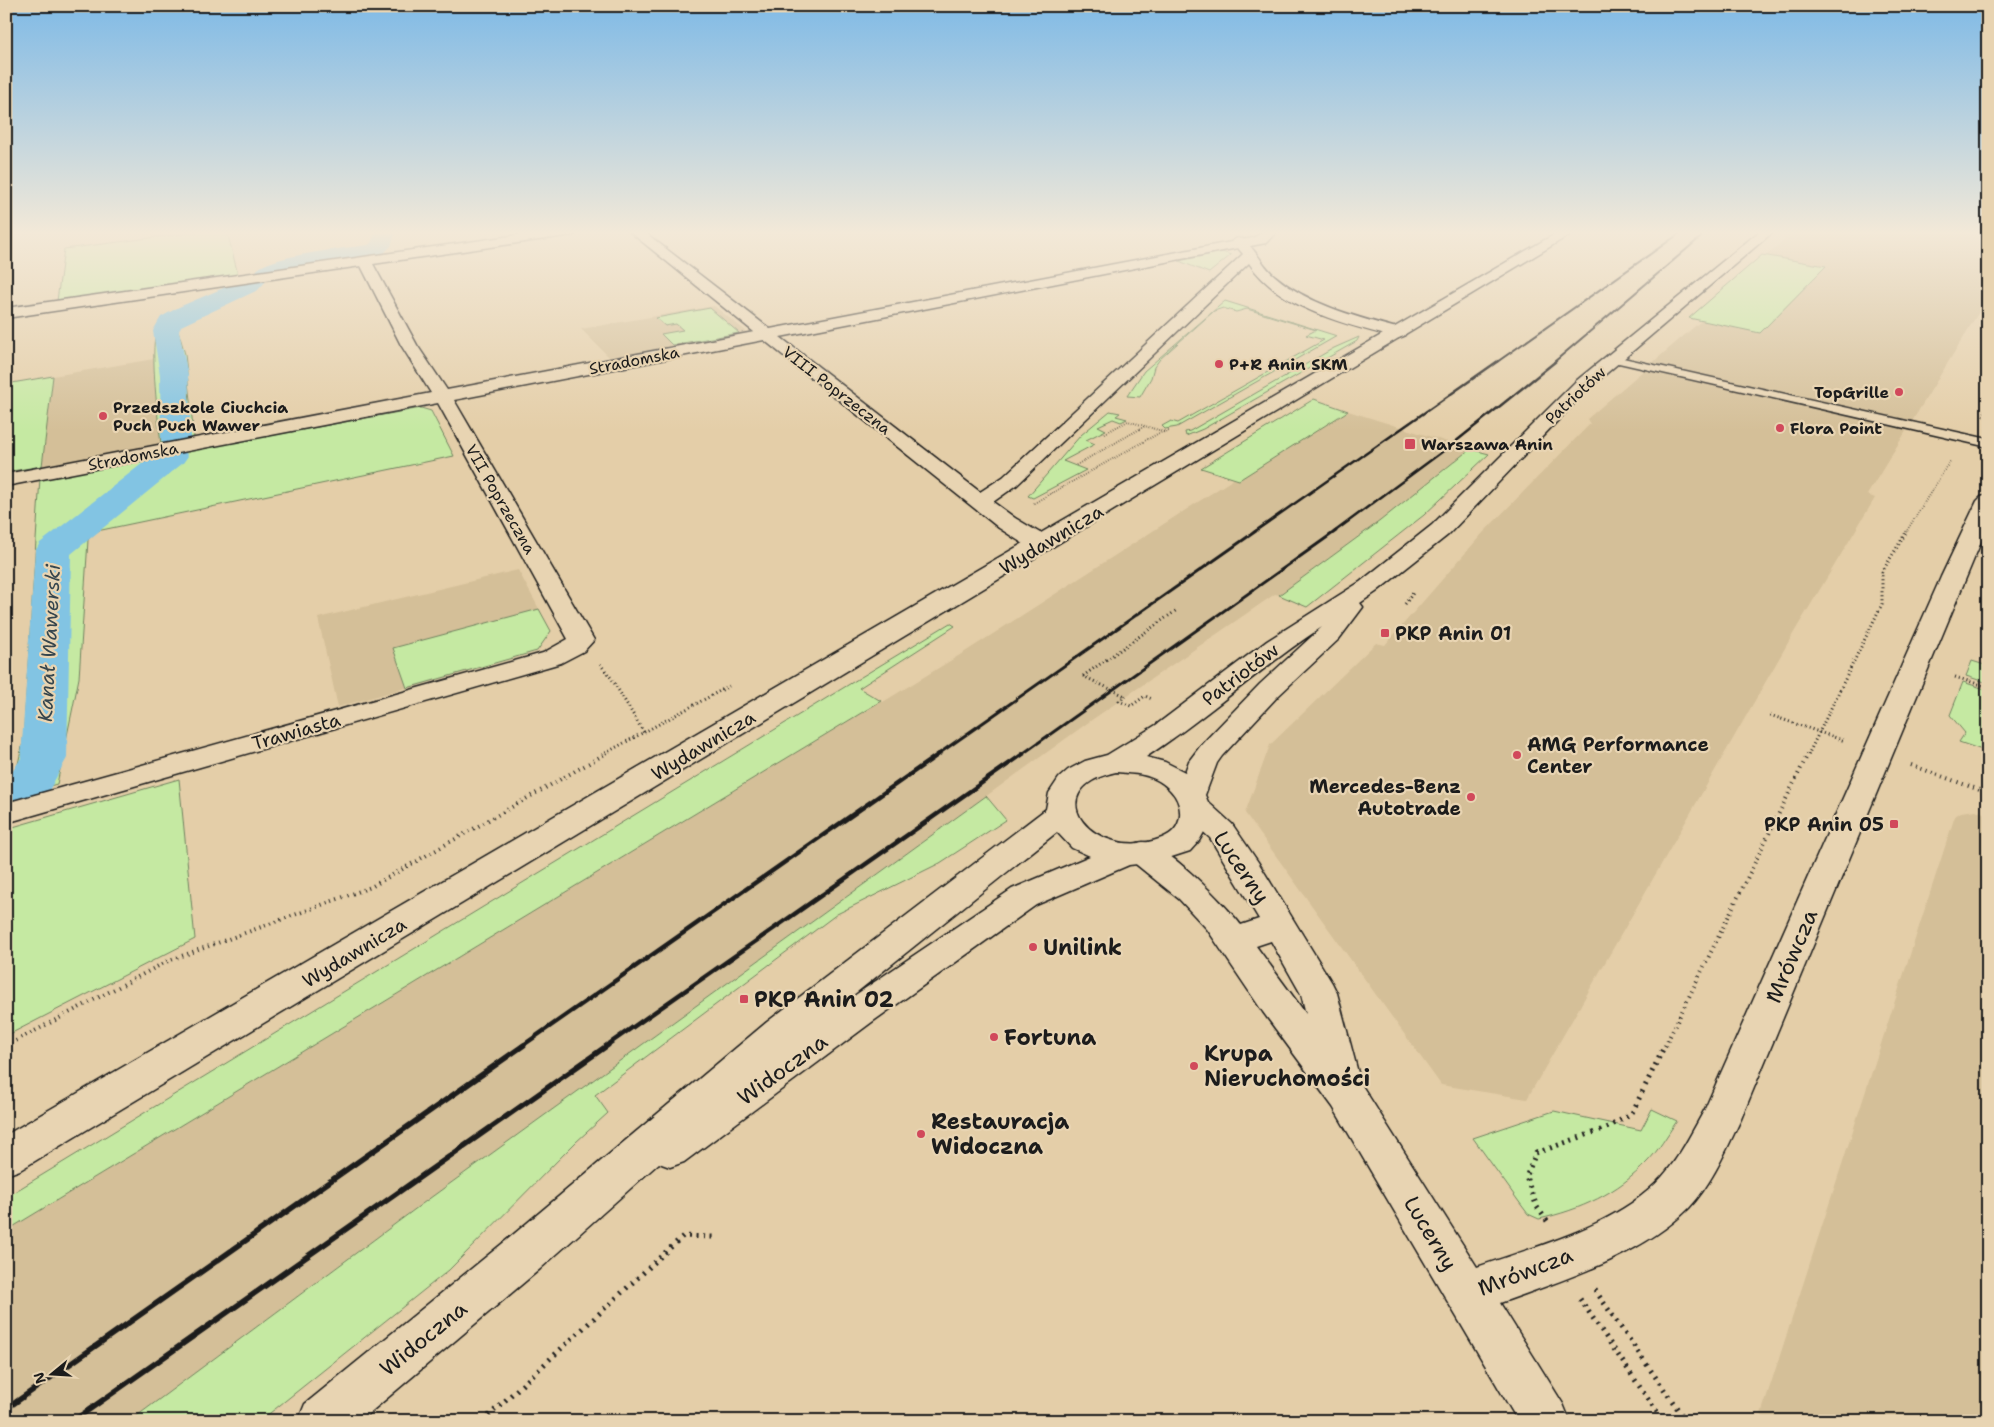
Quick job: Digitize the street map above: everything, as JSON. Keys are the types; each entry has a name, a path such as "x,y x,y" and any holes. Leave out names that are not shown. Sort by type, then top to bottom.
{"street":[{"path":"6,312 107,298"},
{"name":"VII Poprzeczna","path":"384,298 409,345 442,397 580,640"},
{"name":"VIII Poprzeczna","path":"720,298 1007,523 1042,544"},
{"name":"Stradomska","path":"6,480 766,334 971,298"},
{"path":"980,501 1017,474 1099,399 1197,298"},
{"path":"1301,298 1344,317 1398,333"},
{"name":"Wydawnicza","path":"6,1158 1458,298"},
{"name":"Patriotów","path":"1116,764 1166,731 1276,646 1368,587 1440,530 1582,385 1688,298"},
{"name":"Mrówcza","path":"1467,1293 1570,1255 1618,1233 1652,1213 1676,1193 1722,1119 1897,707 1988,501"},
{"name":"Patriotów","path":"1194,802 1203,761 1269,690 1330,634 1368,587"},
{"name":"Trawiasta","path":"6,813 552,658 577,645 580,640"},
{"path":"1116,764 1146,766 1172,777 1194,802 1193,828 1178,843 1153,853 1134,854 1102,849 1083,840 1069,827 1061,813 1062,795 1072,780 1091,769 1116,764"},
{"name":"Lucerny","path":"1194,802 1221,831 1319,993 1347,1095"},
{"name":"Widoczna","path":"322,1421 524,1254 780,1033 1061,813"},
{"name":"Lucerny","path":"1134,854 1192,891 1219,920 1276,1002 1347,1095 1546,1421"},
{"name":"Widoczna","path":"524,1254 859,1012 1024,897 1050,883 1134,854"},
{"path":"1233,940 1279,925"}],"lane":[{"path":"1614,359 1856,415 1988,443"}],"path":[{"path":"1686,1421 1537,1207 1526,1178 1536,1153 1608,1127 1632,1113 1882,604 1882,572 1964,437 1981,422 1988,400"},
{"path":"1098,437 1128,421 1165,432"},
{"path":"1076,465 1145,426"},
{"path":"1033,503 1160,433 1172,431"},
{"path":"1126,696 1083,676 1177,610"},
{"path":"580,640 612,679 644,733"},
{"path":"1956,677 1988,687"},
{"path":"6,1046 168,961 371,887 731,685"},
{"path":"1770,715 1850,743"},
{"path":"1905,763 1988,793"},
{"path":"483,1421 684,1236 713,1237"},
{"path":"1580,1299 1663,1421"}],"shaded area":[{"path":"1795,298 1988,298 1867,495 1875,498 1793,634 1527,1099 1441,1085 1245,813 1270,745 1376,643 1385,645 1482,534 1590,424 1587,419 1701,321 1760,333"},
{"path":"714,306 746,331 745,333 611,359 581,329"},
{"name":"Przedszkole Ciuchcia Puch Puch Wawer","path":"154,359 161,444 42,466 53,376"},
{"path":"1348,411 1470,449 1380,521 1279,595 1275,594 1093,719 426,1201 130,1421 6,1421 6,1231 881,701 883,702 968,650 1229,482 1234,479 1239,480"},
{"path":"518,570 551,631 537,651 338,707 318,618"},
{"path":"1976,810 1988,815 1988,1421 1766,1421 1761,1414 1955,816 1961,812"}],"green space":[{"path":"57,298 81,298 57,301"},
{"path":"212,298 228,298 182,321 178,330 185,354 194,437 161,444 154,370 154,342 156,332 163,322"},
{"path":"1713,298 1795,298 1760,333 1689,318"},
{"path":"1225,301 1337,336 1177,427 1165,429 1162,426 1171,421 1178,423 1324,340 1306,335 1316,330 1247,309 1236,312 1223,308 1214,311 1160,359 1154,367 1151,378 1140,397 1127,396 1144,371"},
{"path":"710,308 739,333 672,345 661,334 683,330 676,324 665,326 656,318"},
{"path":"1359,337 1357,341 1203,429 1186,436 1185,432 1190,431 1334,348"},
{"path":"53,376 42,466 6,472 6,384"},
{"path":"1314,399 1348,411 1239,480 1201,468"},
{"path":"421,408 431,411 454,456 97,531 88,540 79,678 57,784 6,798 6,786 15,777 23,742 40,478"},
{"path":"1110,411 1120,413 1116,416 1127,419 1121,422 1113,419 1098,426 1106,430 1086,440 1095,444 1063,461 1086,470 1033,498 1028,496 1081,435"},
{"path":"1470,449 1489,454 1424,515 1307,607 1279,595 1380,521"},
{"path":"539,609 551,631 537,651 407,688 393,648"},
{"path":"950,623 955,626 859,688 881,701 6,1231 6,1197"},
{"path":"1972,661 1988,666 1988,683 1966,676"},
{"path":"1963,682 1988,690 1988,752 1959,742 1965,733 1950,715"},
{"path":"179,779 195,939 6,1036 6,829"},
{"path":"986,796 1006,820 940,863 837,914 595,1095 608,1113 576,1142 449,1270 260,1421 130,1421 426,1201"},
{"path":"1652,1109 1677,1121 1659,1147 1636,1173 1598,1199 1569,1211 1539,1219 1528,1214 1473,1138 1554,1111 1641,1130"}],"waterway":[{"name":"Kanał Wawerski","path":"176,440 174,375 166,331 170,322 221,298"},
{"name":"Kanał Wawerski","path":"25,792 44,758 53,551 172,456"}],"railway":[{"path":"1497,362 1588,298"},
{"path":"1554,362 1630,298"},
{"path":"1254,532 1498,361"},
{"path":"1334,532 1454,443 1556,361"},
{"path":"937,755 1256,531"},
{"path":"1021,755 1336,531"},
{"path":"522,1046 939,754"},
{"path":"606,1046 1023,754"},
{"path":"6,1409 524,1045"},
{"path":"73,1421 608,1045"}],"place":[{"name":"P+R Anin SKM","path":"1219,364"},
{"name":"TopGrille","path":"1899,392"},
{"name":"Przedszkole Ciuchcia Puch Puch Wawer","path":"103,416"},
{"name":"Flora Point","path":"1780,428"},
{"name":"Warszawa Anin","path":"1410,444"},
{"name":"PKP Anin 01","path":"1385,633"},
{"name":"AMG Performance Center","path":"1517,755"},
{"name":"Mercedes-Benz Autotrade","path":"1471,797"},
{"name":"PKP Anin 05","path":"1894,824"},
{"name":"Unilink","path":"1033,947"},
{"name":"PKP Anin 02","path":"744,999"},
{"name":"Fortuna","path":"994,1037"},
{"name":"Krupa Nieruchomości","path":"1194,1066"},
{"name":"Restauracja Widoczna","path":"921,1134"}]}
